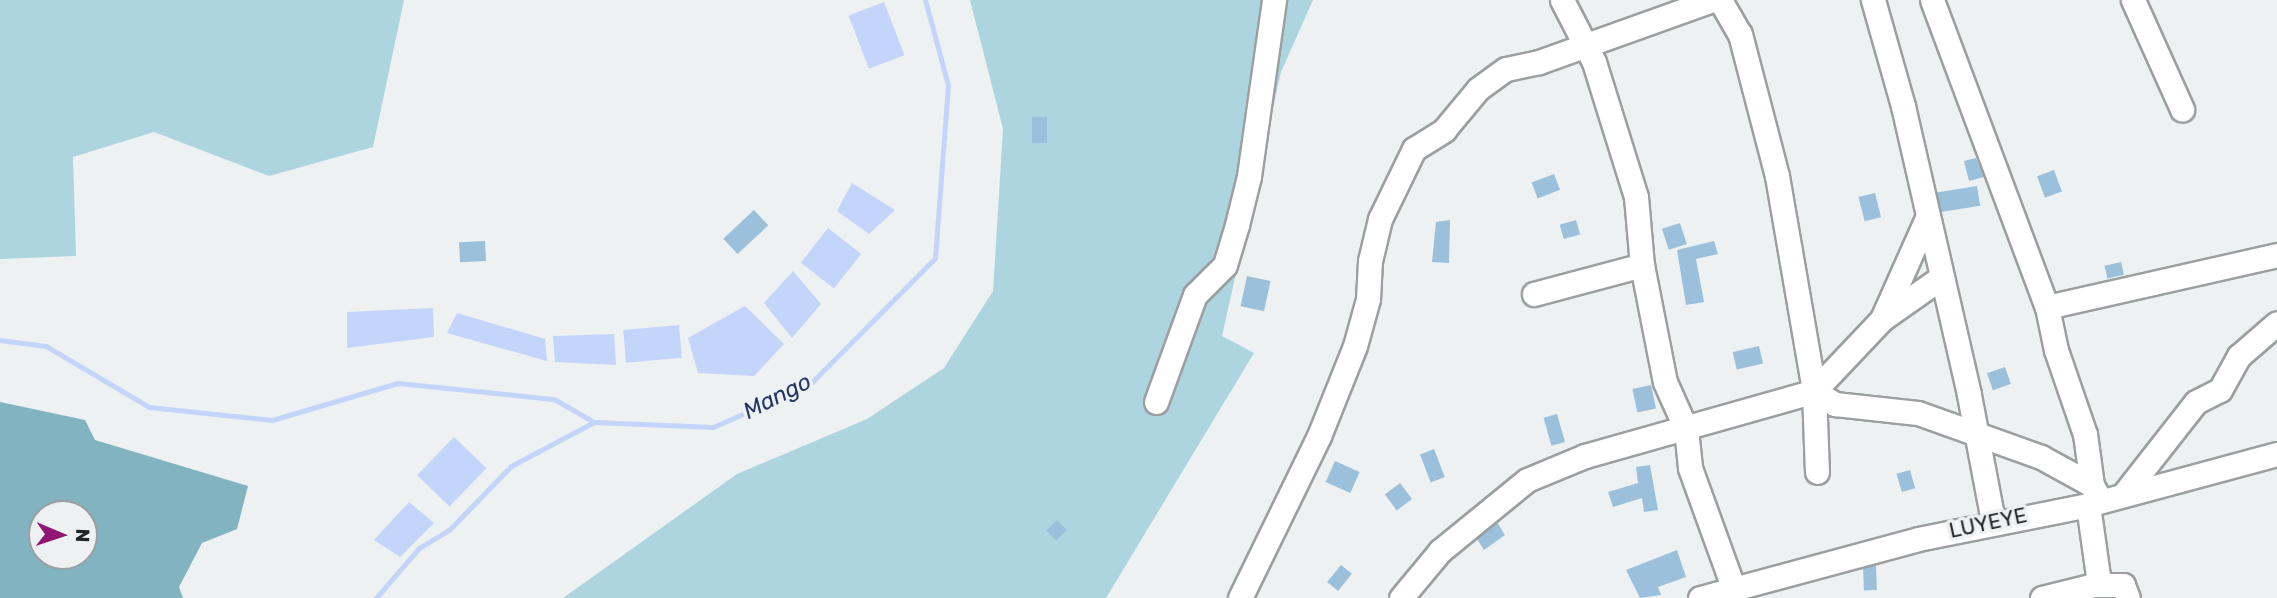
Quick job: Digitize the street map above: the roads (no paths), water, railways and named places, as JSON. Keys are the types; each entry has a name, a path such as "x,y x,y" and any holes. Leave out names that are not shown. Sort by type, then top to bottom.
{"street":[{"path":"1156,402 1195,295 1224,265 1237,225 1250,176 1274,0"},
{"path":"1562,0 1585,42 1636,197 1642,265 1665,382 1686,429 1690,468 1733,587"},
{"path":"1240,598 1319,436 1355,346 1368,299 1370,261 1380,219 1414,149 1444,130 1478,89 1506,69 1539,62 1585,42 1712,0"},
{"path":"1720,0 1740,34 1756,88 1814,391 1817,472"},
{"path":"1873,0 1969,395 1974,434 1993,521"},
{"path":"1932,0 2047,307 2056,350 2085,434 2094,497 2098,568 2094,585"},
{"path":"2133,0 2182,109"},
{"path":"1882,319 1927,218"},
{"path":"2047,307 2277,255"},
{"path":"1534,294 1642,265"},
{"path":"1401,598 1440,551 1527,480 1585,456 1814,391 1882,319 1939,279"},
{"path":"2123,495 2196,402 2220,390 2239,356 2277,323"},
{"path":"1814,391 1835,404 1918,412 2041,457 2094,497"},
{"name":"LUYEYE","path":"1700,598 1733,587 1993,521 2094,497 2123,495 2277,454"},
{"path":"2042,598 2094,585 2123,585 2128,598"}],"waterway":[{"name":"Mango","path":"376,598 419,548 449,530 511,466 594,422 713,427 809,385 935,258 948,85 925,0"},
{"path":"0,340 46,346 149,407 272,420 398,383 554,399 594,422"}]}
